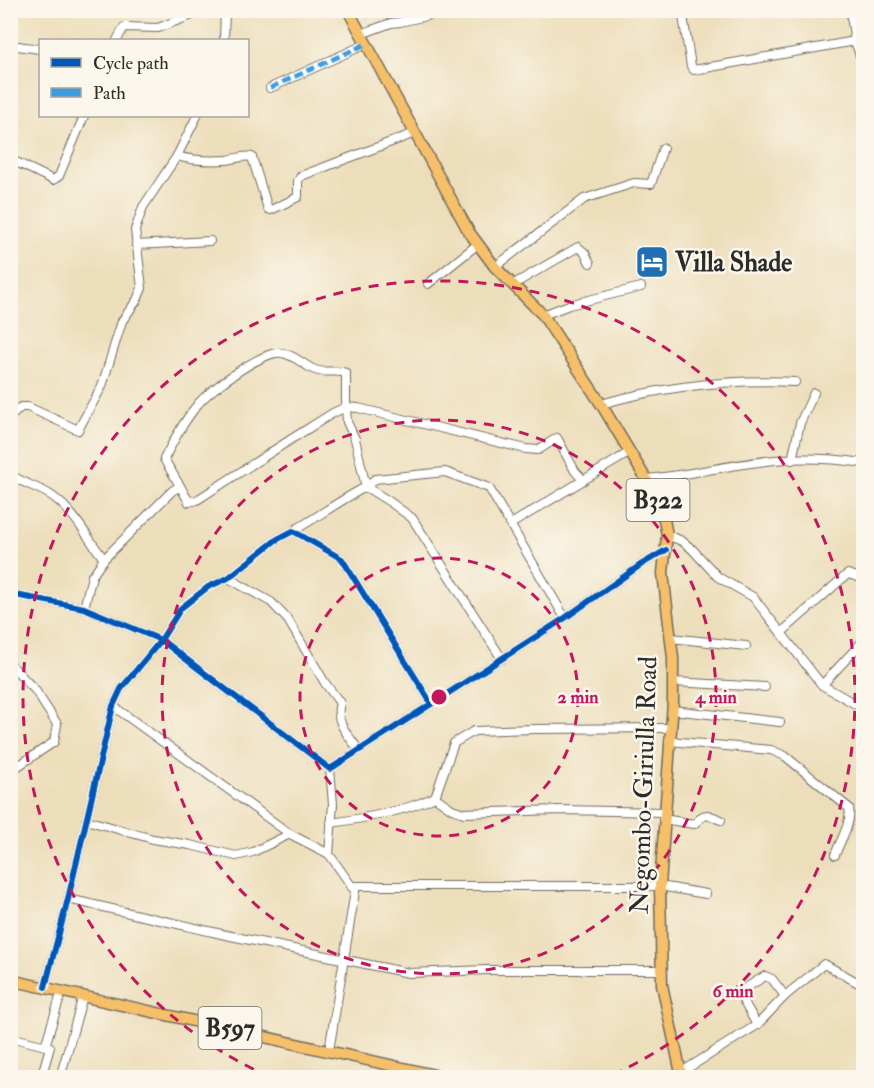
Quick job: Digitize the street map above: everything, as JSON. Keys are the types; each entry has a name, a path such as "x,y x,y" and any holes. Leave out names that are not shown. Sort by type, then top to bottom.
{"main road":[{"name":"Negombo-Giriulla Road","path":"348,10 469,232 495,267 543,315 602,404 661,504 667,535 663,573 673,682 660,886 661,970 668,1015 685,1073"},
{"name":"B597","path":"10,980 448,1077"}],"street":[{"path":"118,39 124,27 158,28 206,10"},
{"path":"224,39 225,10"},
{"path":"270,88 364,39 391,22 452,10"},
{"path":"682,10 691,66 694,70 855,41"},
{"path":"850,10 855,41 864,67"},
{"path":"10,45 39,49"},
{"path":"10,159 53,180 59,176 84,117"},
{"path":"10,417 21,407 28,407 78,430 102,386 120,327 142,288 135,230 143,207 177,156 196,117"},
{"path":"177,156 190,160 228,160 252,157 268,209 271,210 298,196 298,181 301,176 415,133"},
{"path":"495,267 584,199 634,183 651,184 663,148"},
{"path":"136,245 210,241"},
{"path":"428,284 478,244"},
{"path":"514,284 578,247 585,253 590,263"},
{"path":"543,315 569,305 641,287"},
{"path":"502,659 412,518 390,501 366,487 355,439 347,422 346,407 346,373 338,370 326,372 315,370 281,352 267,355 214,389 198,403 164,459 189,502 197,500 346,407 526,449 538,450 557,438 575,471 583,480"},
{"path":"602,404 690,385 748,380 795,382"},
{"path":"792,460 800,423 814,393"},
{"path":"511,524 630,452"},
{"path":"646,480 777,459 842,459 864,463"},
{"path":"45,987 113,706 132,673 161,640 181,608 208,587 228,578 276,540 366,487 375,479 445,472 489,488 565,618"},
{"path":"10,474 51,495 61,503 104,559"},
{"path":"84,608 92,576 104,559 172,491 180,486"},
{"path":"293,531 342,559 431,704"},
{"path":"667,535 682,541 692,549 718,577 753,597 822,685 864,710"},
{"path":"330,769 565,618 666,550"},
{"path":"781,633 848,574 861,578 864,576"},
{"path":"228,578 272,602 288,620 325,683 340,703 339,723 359,750"},
{"path":"10,594 84,608 161,640 330,769 333,804 329,854"},
{"path":"670,638 746,646"},
{"path":"822,685 864,640"},
{"path":"10,664 34,690 57,724 54,742 10,769"},
{"path":"673,682 765,687"},
{"path":"113,706 291,834 329,854 355,891 329,1051"},
{"path":"672,710 780,722"},
{"path":"331,823 414,806 435,796 454,743 474,731 671,728"},
{"path":"669,741 771,750 785,756 849,808 848,823 835,855"},
{"path":"435,796 452,809 464,813 561,810 664,815 694,824 708,814 721,820"},
{"path":"86,820 153,839 237,856 253,852 291,834"},
{"path":"351,886 660,886 706,894"},
{"path":"68,898 409,973 487,970 661,970"},
{"path":"685,1073 757,1025 785,996 824,964 864,986"},
{"path":"757,1025 740,995 741,991 765,976 772,979 785,996"},
{"path":"45,1046 62,991"},
{"path":"60,1077 82,996"},
{"path":"10,1037 50,1047 42,1077"}],"marked path":[{"path":"270,88 366,44"}],"cycle path":[{"path":"45,987 113,706 121,689 161,640 181,608 208,587 228,578 276,540 293,531 342,559 431,703"},
{"path":"10,594 84,608 161,640 330,769 565,618 666,550"}],"place":[{"name":"Villa Shade","path":"652,262"}]}
